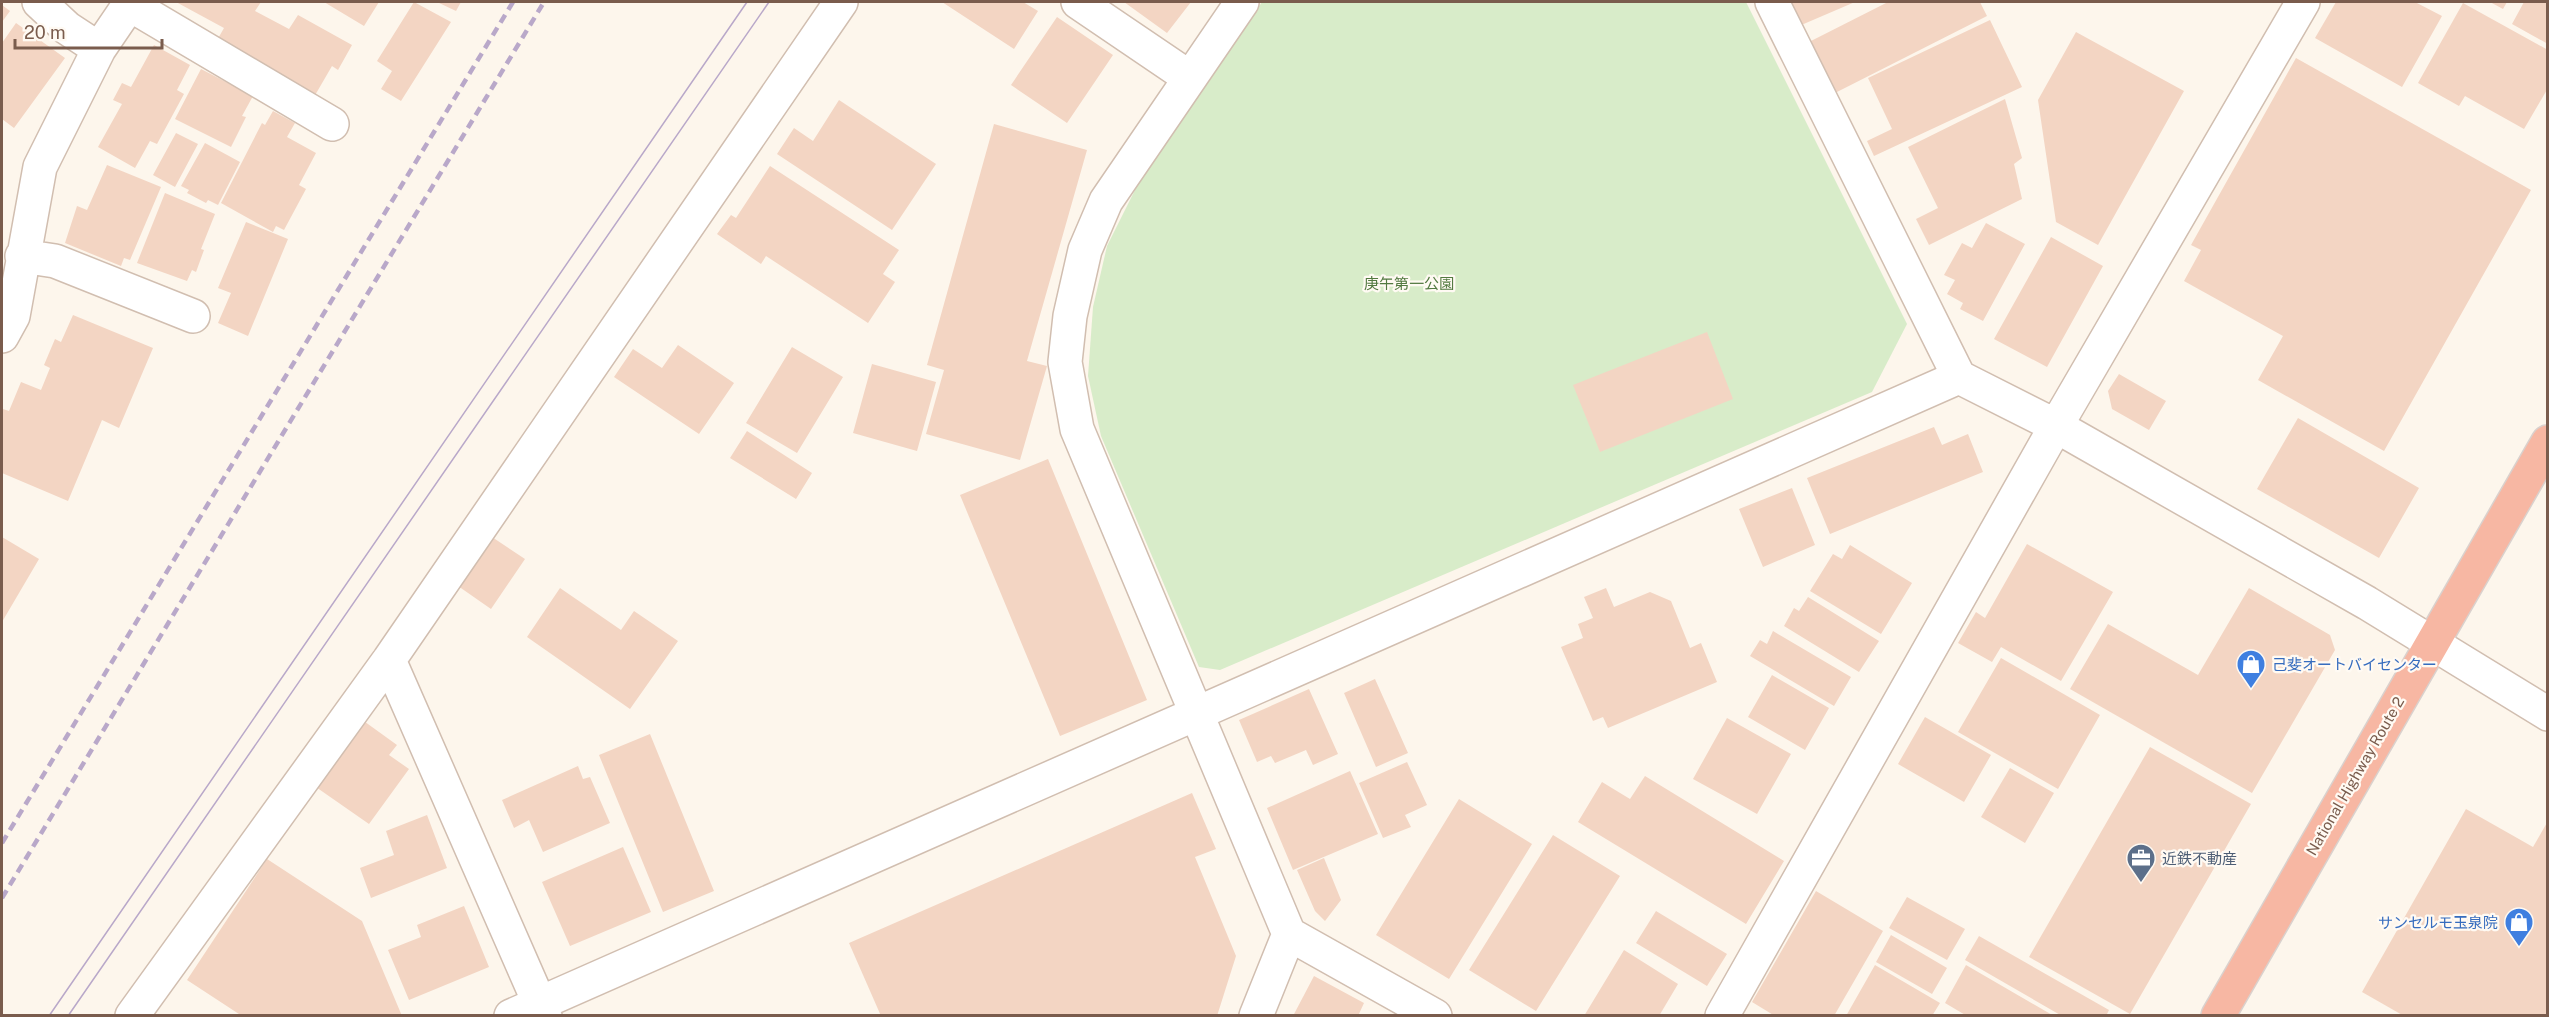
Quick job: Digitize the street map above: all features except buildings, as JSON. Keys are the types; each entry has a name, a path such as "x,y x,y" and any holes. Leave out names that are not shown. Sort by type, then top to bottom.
{"highway":[{"name":"National Highway Route 2","path":"2218,1016 2547,442"}],"street":[{"path":"39,2 67,28 99,49"},
{"path":"132,1016 389,660 841,2"},
{"path":"1078,2 1190,78"},
{"path":"1242,2 1106,201 1085,250 1070,316 1065,362 1077,429 1289,934 1435,1016"},
{"path":"1773,2 1959,377 2056,426 2432,642 2502,688 2547,714"},
{"path":"1722,1016 2056,426 2302,2"},
{"path":"2,334 13,316 22,256 40,167 99,49 130,3 332,124"},
{"path":"22,256 55,261 193,316"},
{"path":"389,660 532,1012 1959,377"},
{"path":"1256,1016 1289,934"}],"green space":[{"name":"庚午第一公園","path":"1262,2 1746,2 1907,324 1872,392 1220,670 1199,667 1101,436 1088,376 1093,307 1107,246 1144,172"}],"tram line":[{"path":"49,1016 747,2"},
{"path":"68,1016 769,2"}],"railway":[{"path":"2,843 513,2"},
{"path":"2,898 544,2"}],"place":[{"name":"己斐オートバイセンター","path":"2251,690"},
{"name":"近鉄不動産","path":"2141,884"},
{"name":"サンセルモ玉泉院","path":"2519,948"}]}
